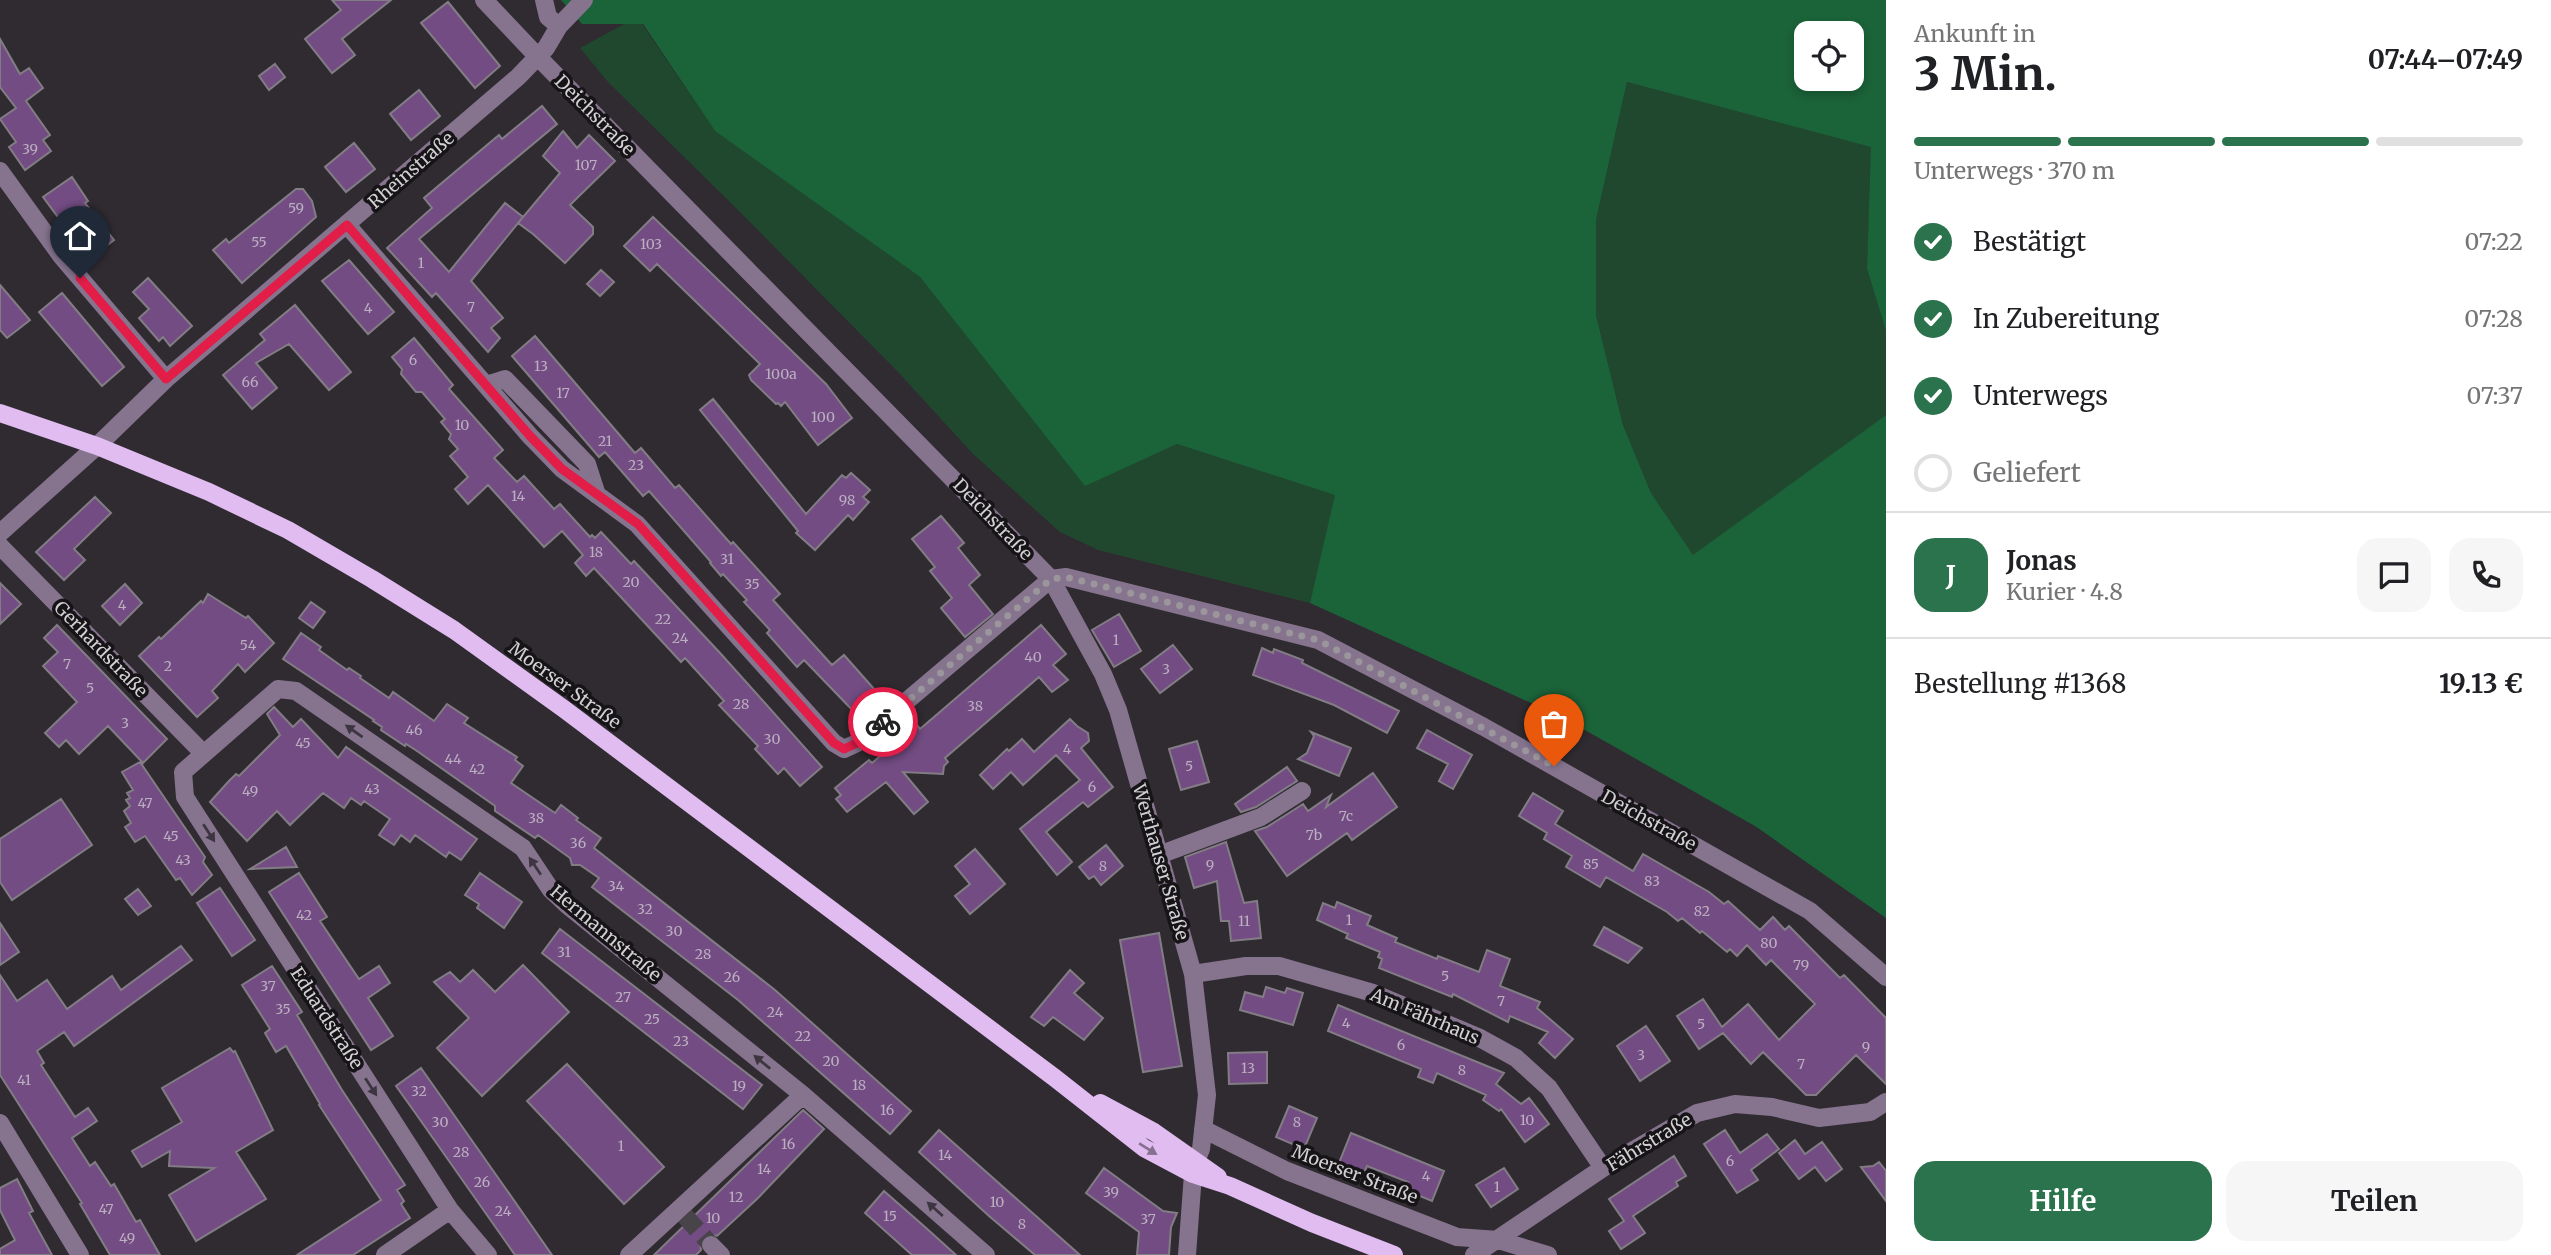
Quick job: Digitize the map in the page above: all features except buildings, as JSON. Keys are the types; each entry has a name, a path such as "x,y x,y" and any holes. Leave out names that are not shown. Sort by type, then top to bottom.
{"main road":[{"name":"Moerser Straße","path":"0,413 97,446 209,492 288,530 454,630 564,709 1055,1078 1154,1132 1195,1167 1230,1186 1312,1223 1394,1255"}],"street":[{"name":"Deichstraße","path":"484,0 1051,579 1066,577 1318,640 1484,727 1810,911 1886,977"},
{"path":"544,0 548,17 559,26"},
{"name":"Rheinstraße","path":"0,533 97,446 166,379 518,77 546,48 559,26 584,0"},
{"path":"0,171 6,195 166,379"},
{"path":"347,225 562,469 638,524 834,743 844,749 857,743 1051,579"},
{"name":"Gerhardstraße","path":"0,546 203,753"},
{"name":"Werthauser Straße","path":"1051,579 1097,663 1118,710 1193,974 1207,1095 1201,1149 1195,1167 1186,1255"},
{"name":"Hermannstraße","path":"183,772 278,689 296,691 523,848 551,890 567,905 803,1095 986,1255"},
{"name":"Eduardstraße","path":"183,772 186,797 450,1210 488,1255"},
{"path":"1159,855 1261,817 1301,791"},
{"name":"Am Fährhaus","path":"1193,974 1246,965 1279,966 1373,993 1478,1037 1516,1058 1549,1088 1603,1168"},
{"path":"629,1255 682,1213 803,1095"},
{"name":"Fährstraße","path":"1474,1255 1603,1168 1697,1113 1735,1104 1772,1107 1819,1118 1870,1112 1886,1102"},
{"path":"0,1123 80,1255"},
{"name":"Moerser Straße","path":"1203,1129 1287,1171 1457,1237 1497,1240 1548,1255"},
{"path":"385,1255 450,1210"}],"green space":[{"path":"561,0 1886,0 1886,331 1867,269 1871,147 1627,82 1596,220 1596,315 1623,425 1651,493 1693,555 1886,415 1886,918 1755,826 1560,716 1310,603 1335,495 1177,444 1085,486 920,277 715,131 643,24 582,24"},
{"path":"624,24 642,24 715,131 920,277 1085,485 1177,444 1336,495 1310,603 1098,550 1060,532 973,454 899,373 608,82 580,48"},
{"path":"1627,82 1872,147 1867,269 1886,331 1886,415 1693,556 1651,493 1623,425 1596,315 1596,220"}],"tunnel":[{"path":"685,1216 711,1245"}],"way so far":[{"path":"883,722 1051,579 1066,577 1318,640 1554,766"}],"route":[{"path":"80,278 166,379 347,225 530,436 562,469 638,524 834,743 844,749 857,743 883,722"}]}
